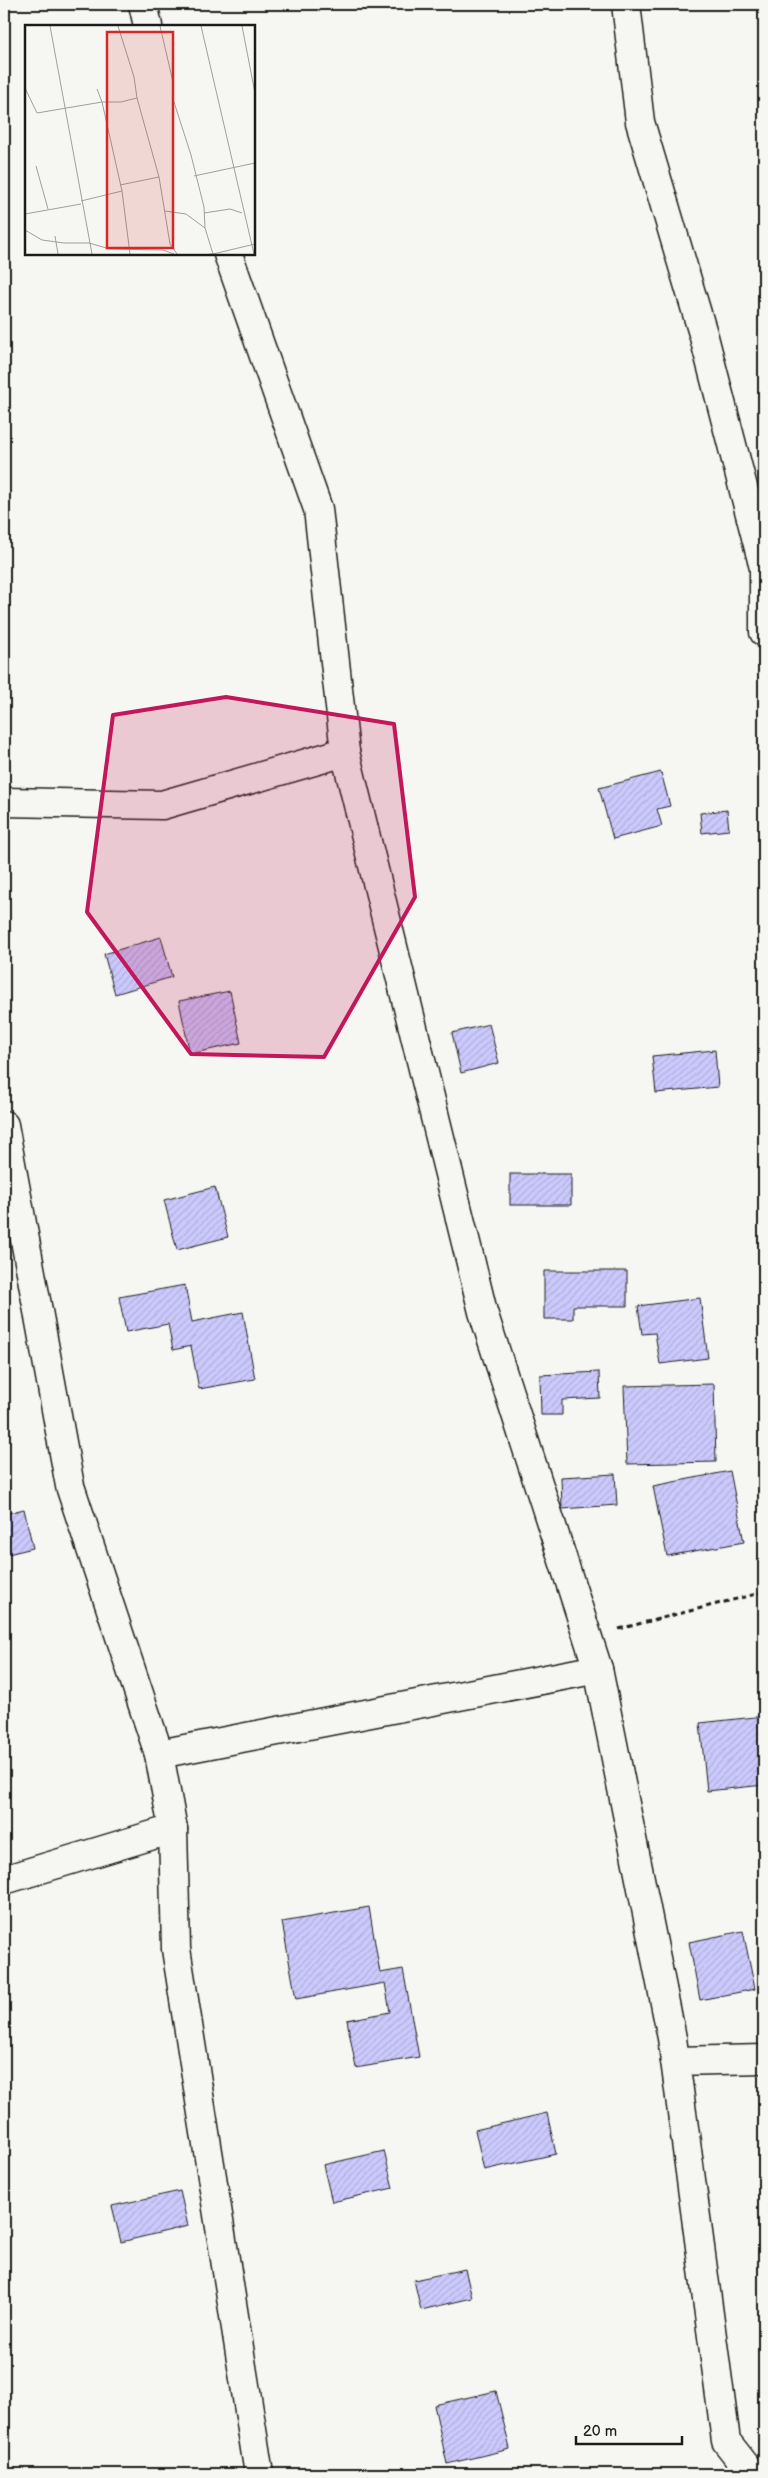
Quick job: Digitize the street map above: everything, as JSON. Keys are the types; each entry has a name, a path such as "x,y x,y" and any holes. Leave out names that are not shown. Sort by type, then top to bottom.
{"street":[{"path":"143,4 148,25"},
{"path":"626,4 640,122 704,336 764,568 764,632"},
{"path":"228,255 318,509 346,752 483,1312 598,1669 675,2061 726,2441 752,2474"},
{"path":"4,802 162,805 346,752"},
{"path":"4,1125 70,1486 159,1754 173,1829 176,1949 259,2474"},
{"path":"159,1754 598,1669"},
{"path":"4,1880 173,1829"},
{"path":"675,2061 764,2059"}],"path":[{"path":"587,1637 764,1592"}],"highlighted area":[{"path":"226,697 394,724 415,897 324,1057 191,1054 87,912 113,715"}],"building":[{"path":"661,772 670,806 657,809 662,826 613,839 599,788"},
{"path":"727,810 729,830 702,833 700,813"},
{"path":"161,937 172,977 115,994 104,954"},
{"path":"230,991 241,1043 190,1054 179,1001"},
{"path":"489,1024 499,1063 461,1073 452,1033"},
{"path":"715,1050 718,1087 656,1093 652,1056"},
{"path":"510,1174 571,1174 571,1205 510,1205"},
{"path":"215,1187 228,1237 177,1250 164,1200"},
{"path":"544,1271 627,1271 627,1306 573,1306 573,1319 544,1319"},
{"path":"185,1285 192,1322 243,1312 255,1379 199,1389 191,1346 173,1350 168,1324 126,1332 119,1297"},
{"path":"700,1298 708,1358 660,1364 655,1333 642,1334 638,1306"},
{"path":"599,1372 600,1398 562,1400 562,1415 541,1415 540,1375"},
{"path":"714,1384 716,1462 627,1464 624,1386"},
{"path":"730,1471 744,1542 667,1556 653,1486"},
{"path":"615,1474 617,1505 562,1509 561,1477"},
{"path":"24,1509 33,1548 4,1555 4,1514"},
{"path":"764,1716 764,1785 707,1791 700,1723"},
{"path":"369,1907 380,1973 403,1969 419,2057 356,2068 347,2020 390,2012 385,1983 296,1999 282,1922"},
{"path":"743,1931 755,1989 700,2000 689,1942"},
{"path":"547,2113 556,2154 484,2170 475,2130"},
{"path":"384,2151 393,2188 332,2202 323,2165"},
{"path":"180,2191 188,2226 121,2242 112,2206"},
{"path":"465,2269 472,2298 421,2310 414,2280"},
{"path":"496,2391 510,2449 447,2464 434,2405"}]}
